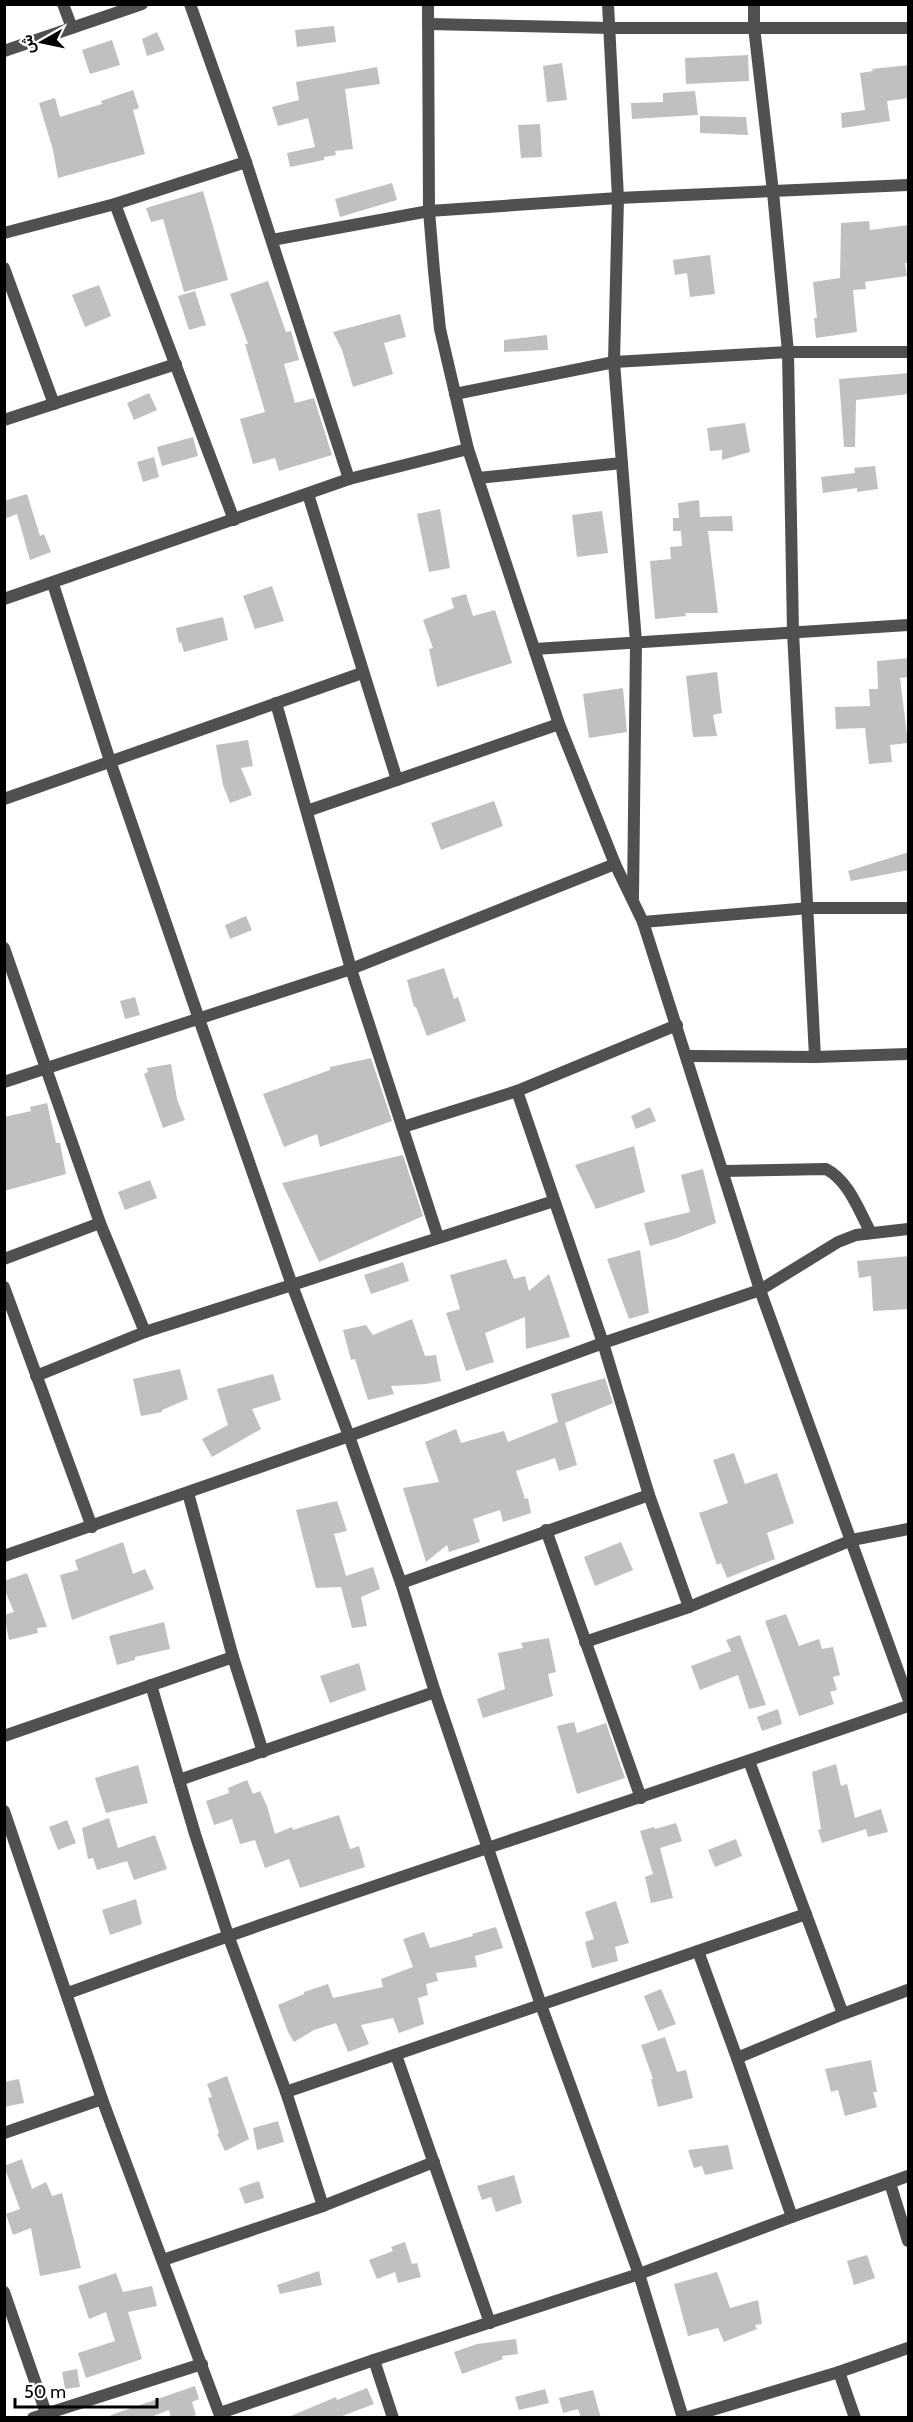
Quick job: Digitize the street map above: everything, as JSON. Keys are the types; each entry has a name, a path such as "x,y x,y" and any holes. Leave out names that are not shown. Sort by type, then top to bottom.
{"street":[{"path":"63,4 72,28"},
{"path":"4,51 142,4"},
{"path":"189,4 246,162 349,479"},
{"path":"428,4 429,211 440,328 468,449 559,724 615,864 643,922 760,1290 906,1683 909,1698"},
{"path":"608,4 618,198 614,362 636,642 633,902"},
{"path":"754,4 754,27 788,352 793,632 815,1057"},
{"path":"428,24 610,28 909,28"},
{"path":"4,233 115,204 246,162"},
{"path":"272,240 429,211 618,198 909,185"},
{"path":"115,204 234,520"},
{"path":"4,268 54,404"},
{"path":"455,394 614,362 788,352 909,352"},
{"path":"4,420 176,364"},
{"path":"4,599 53,584 349,479 468,449"},
{"path":"478,478 622,463"},
{"path":"308,494 397,780"},
{"path":"53,584 110,761 291,1285 349,1436 401,1583 435,1692 541,2005 639,2274 684,2418 839,2372 909,2348"},
{"path":"535,650 909,625"},
{"path":"4,799 362,673"},
{"path":"276,703 351,969 438,1237"},
{"path":"307,811 559,724"},
{"path":"4,1082 351,969 615,864"},
{"path":"643,922 809,908 909,908"},
{"path":"4,948 100,1223 146,1332"},
{"path":"403,1127 517,1091 677,1025"},
{"path":"687,1056 815,1057 909,1054"},
{"path":"517,1091 603,1343 649,1496 689,1607"},
{"path":"723,1171 826,1169 836,1174 844,1184 871,1233"},
{"path":"36,1376 146,1332 554,1201"},
{"path":"4,1259 100,1223"},
{"path":"4,1556 349,1436 603,1343 760,1290 838,1242 856,1235 909,1229"},
{"path":"4,1287 92,1527"},
{"path":"188,1493 233,1657 263,1752"},
{"path":"401,1583 546,1530 649,1496"},
{"path":"585,1642 689,1607 852,1540 909,1529"},
{"path":"546,1530 641,1798"},
{"path":"4,1736 233,1657"},
{"path":"151,1685 228,1935 286,2092 323,2206"},
{"path":"179,1780 435,1692"},
{"path":"68,1993 228,1935 909,1706"},
{"path":"749,1761 843,2014"},
{"path":"4,1811 9,1840 68,1993 102,2100 221,2416 374,2360 639,2274 909,2176"},
{"path":"286,2092 806,1914"},
{"path":"698,1951 792,2217"},
{"path":"737,2058 843,2014 909,1990"},
{"path":"396,2055 490,2322"},
{"path":"4,2133 102,2100"},
{"path":"163,2260 323,2206 434,2162"},
{"path":"890,2183 909,2241"},
{"path":"5,2297 46,2413"},
{"path":"374,2360 393,2418"},
{"path":"33,2418 202,2364"},
{"path":"839,2372 855,2418"}],"building":[{"path":"334,26 336,42 297,47 295,30"},
{"path":"157,32 165,50 147,56 142,39"},
{"path":"112,40 120,65 90,74 82,50"},
{"path":"748,55 749,81 686,84 685,58"},
{"path":"562,63 567,100 547,102 543,66"},
{"path":"909,65 909,98 887,101 890,121 842,128 841,113 865,110 860,73 873,71 872,69"},
{"path":"377,67 380,84 345,89 353,149 335,151 336,155 324,157 324,160 290,167 287,153 315,147 308,118 278,126 272,107 299,100 296,82"},
{"path":"133,90 139,108 133,110 145,154 58,178 53,150 39,103 55,98 60,117 102,104 101,101"},
{"path":"695,91 698,115 632,119 631,103 663,102 663,93"},
{"path":"700,116 746,117 748,135 700,133"},
{"path":"540,124 542,157 521,158 518,125"},
{"path":"392,183 397,200 340,217 335,199"},
{"path":"203,191 228,280 184,292 163,219 151,222 146,208"},
{"path":"869,221 870,230 909,225 909,263 905,263 907,276 865,282 866,289 853,290 857,332 816,338 814,318 817,318 813,282 840,278 841,223"},
{"path":"710,255 715,294 690,297 687,273 675,275 673,260"},
{"path":"268,281 286,332 291,331 299,360 284,364 295,403 314,398 332,455 279,471 275,458 253,464 240,419 265,412 245,344 248,344 230,294"},
{"path":"99,285 111,316 85,327 72,295"},
{"path":"195,291 206,325 189,330 178,296"},
{"path":"400,314 406,337 384,343 393,374 353,387 342,350 333,332"},
{"path":"547,335 548,350 504,352 504,340"},
{"path":"909,373 909,394 856,400 855,447 844,447 839,379"},
{"path":"149,393 157,410 134,420 127,403"},
{"path":"745,423 750,452 722,460 722,450 710,451 707,428"},
{"path":"193,437 198,456 162,466 157,447"},
{"path":"154,457 159,477 143,482 137,462"},
{"path":"875,466 878,489 857,492 857,488 823,493 821,477 855,473 854,468"},
{"path":"27,494 40,536 44,534 51,552 30,560 17,514 4,519 4,501"},
{"path":"699,500 700,517 732,516 733,531 708,531 718,613 685,613 686,616 655,619 650,561 671,559 670,547 682,546 681,531 673,531 673,518 679,518 678,503"},
{"path":"440,509 450,568 429,572 417,514"},
{"path":"602,511 608,553 577,557 572,515"},
{"path":"272,586 284,621 255,629 243,596"},
{"path":"466,594 473,616 495,610 512,663 437,687 429,649 433,648 423,620 454,608 451,598"},
{"path":"223,617 228,640 184,652 181,642 179,643 176,628"},
{"path":"909,658 909,677 900,678 908,743 890,745 892,762 869,764 865,728 836,729 835,707 870,706 869,689 878,689 877,661"},
{"path":"717,672 722,713 713,715 717,736 693,737 686,676"},
{"path":"623,688 627,732 589,738 583,694"},
{"path":"248,740 253,766 241,768 252,795 230,803 223,785 216,745"},
{"path":"494,801 503,826 441,850 431,823"},
{"path":"909,852 909,870 851,881 848,871"},
{"path":"246,916 252,930 230,939 225,925"},
{"path":"444,968 454,999 458,997 466,1021 427,1036 416,1007 414,1007 407,980"},
{"path":"135,997 140,1015 125,1019 120,1001"},
{"path":"371,1058 392,1121 320,1147 317,1134 284,1147 263,1094 330,1070 330,1067"},
{"path":"171,1064 177,1099 185,1120 163,1128 144,1074 148,1072 147,1068"},
{"path":"47,1103 56,1143 60,1143 66,1174 4,1191 4,1117 31,1111 30,1107"},
{"path":"650,1107 656,1121 636,1129 631,1116"},
{"path":"634,1146 645,1192 596,1209 575,1165"},
{"path":"403,1155 423,1216 319,1262 282,1183"},
{"path":"703,1169 716,1223 650,1246 644,1223 690,1212 681,1175"},
{"path":"150,1180 157,1198 125,1210 118,1192"},
{"path":"640,1250 649,1313 629,1319 607,1259"},
{"path":"909,1256 909,1309 873,1311 871,1276 859,1278 857,1261"},
{"path":"506,1259 514,1279 525,1276 529,1291 549,1274 570,1337 526,1349 525,1317 485,1333 494,1362 466,1371 446,1313 460,1309 450,1275"},
{"path":"403,1262 409,1281 371,1294 364,1275"},
{"path":"412,1319 425,1356 436,1355 441,1381 391,1386 394,1394 368,1400 355,1359 351,1360 343,1330 366,1325 373,1335"},
{"path":"180,1369 188,1399 162,1412 141,1416 133,1379"},
{"path":"273,1374 281,1400 252,1409 261,1429 212,1457 202,1439 228,1425 217,1389"},
{"path":"605,1378 613,1403 565,1423 577,1465 559,1471 555,1458 516,1471 525,1499 528,1498 531,1513 503,1522 500,1510 473,1519 480,1542 449,1552 447,1545 426,1562 403,1488 439,1482 425,1442 456,1429 461,1443 504,1431 508,1442 558,1422 551,1394"},
{"path":"734,1453 745,1484 777,1473 794,1523 767,1533 775,1559 727,1578 721,1563 717,1565 699,1513 728,1503 713,1460"},
{"path":"337,1501 347,1531 334,1534 346,1576 373,1567 380,1589 361,1597 367,1626 352,1628 341,1587 316,1588 296,1510"},
{"path":"123,1542 133,1574 145,1569 154,1589 72,1620 60,1575 78,1570 75,1560"},
{"path":"621,1542 633,1570 595,1586 584,1557"},
{"path":"27,1573 47,1627 37,1628 38,1633 9,1640 4,1615 14,1612 4,1588 4,1581"},
{"path":"786,1614 799,1646 819,1639 822,1649 833,1647 840,1675 833,1677 837,1690 830,1692 834,1704 799,1716 765,1621"},
{"path":"164,1622 170,1649 135,1657 135,1660 117,1665 109,1636"},
{"path":"740,1635 766,1705 749,1709 738,1675 700,1690 691,1666 731,1651 726,1640"},
{"path":"549,1638 556,1672 548,1674 553,1696 483,1718 477,1699 505,1689 498,1653 523,1648 521,1643"},
{"path":"359,1663 366,1690 330,1703 320,1676"},
{"path":"778,1709 782,1724 762,1731 757,1717"},
{"path":"574,1722 577,1733 606,1723 625,1778 577,1794 557,1726"},
{"path":"836,1764 841,1786 847,1784 855,1818 881,1809 888,1832 868,1837 866,1829 822,1843 818,1830 821,1829 812,1772"},
{"path":"138,1765 148,1803 106,1813 95,1778"},
{"path":"247,1780 253,1794 260,1791 275,1834 292,1827 293,1830 339,1815 350,1849 359,1846 365,1867 300,1888 289,1859 265,1868 255,1840 240,1844 232,1819 214,1825 206,1801 229,1793 228,1788"},
{"path":"109,1818 118,1848 155,1835 167,1869 134,1880 127,1861 97,1870 93,1858 88,1859 82,1828"},
{"path":"67,1820 76,1843 58,1850 49,1827"},
{"path":"676,1823 682,1841 660,1848 673,1898 651,1903 645,1877 653,1874 640,1831"},
{"path":"736,1839 742,1856 715,1867 708,1850"},
{"path":"136,1899 142,1924 110,1935 102,1910"},
{"path":"616,1901 629,1943 615,1947 618,1961 592,1968 585,1942 594,1939 585,1912"},
{"path":"496,1927 503,1948 475,1956 477,1967 436,1973 438,1981 426,1984 428,1995 418,1998 424,2024 399,2033 393,2018 361,2025 369,2044 348,2052 336,2023 314,2030 294,2042 288,2032 278,2005 304,1992 328,1984 333,1998 383,1987 381,1979 413,1967 403,1939 424,1932 430,1948"},
{"path":"661,1989 676,2024 658,2031 644,1996"},
{"path":"665,2037 677,2072 686,2070 693,2098 658,2107 651,2079 653,2079 641,2045"},
{"path":"871,2060 877,2092 873,2092 877,2107 845,2116 838,2090 831,2092 825,2069"},
{"path":"227,2076 249,2139 225,2151 217,2134 219,2133 208,2098 212,2097 207,2084"},
{"path":"19,2079 24,2103 4,2107 4,2082"},
{"path":"278,2121 284,2142 257,2150 253,2128"},
{"path":"728,2145 733,2169 705,2175 702,2166 694,2168 688,2150"},
{"path":"22,2159 32,2189 46,2182 52,2196 62,2193 81,2268 40,2276 31,2228 13,2235 6,2214 20,2209 4,2166"},
{"path":"514,2175 522,2203 496,2212 491,2197 482,2200 477,2186"},
{"path":"259,2181 264,2198 245,2204 239,2188"},
{"path":"405,2242 412,2264 417,2263 421,2277 398,2283 395,2272 377,2279 369,2260 393,2251 391,2247"},
{"path":"867,2255 875,2278 854,2285 847,2261"},
{"path":"319,2271 322,2285 280,2294 277,2285"},
{"path":"717,2272 730,2308 758,2300 762,2324 755,2325 757,2329 724,2342 718,2328 688,2336 674,2284"},
{"path":"116,2273 123,2292 152,2286 157,2306 128,2312 142,2359 86,2378 78,2353 115,2341 106,2312 89,2319 78,2286"},
{"path":"516,2339 518,2354 502,2356 503,2359 462,2374 454,2352 477,2344"},
{"path":"77,2369 80,2387 65,2389 62,2372"},
{"path":"195,2386 199,2399 192,2402 196,2415 187,2418 171,2418 169,2410 148,2418 111,2418 111,2415"},
{"path":"367,2388 374,2404 337,2418 286,2418 336,2397 337,2400"},
{"path":"545,2389 549,2403 519,2410 515,2397"},
{"path":"593,2390 601,2418 581,2418 578,2409 563,2413 559,2398"}]}
